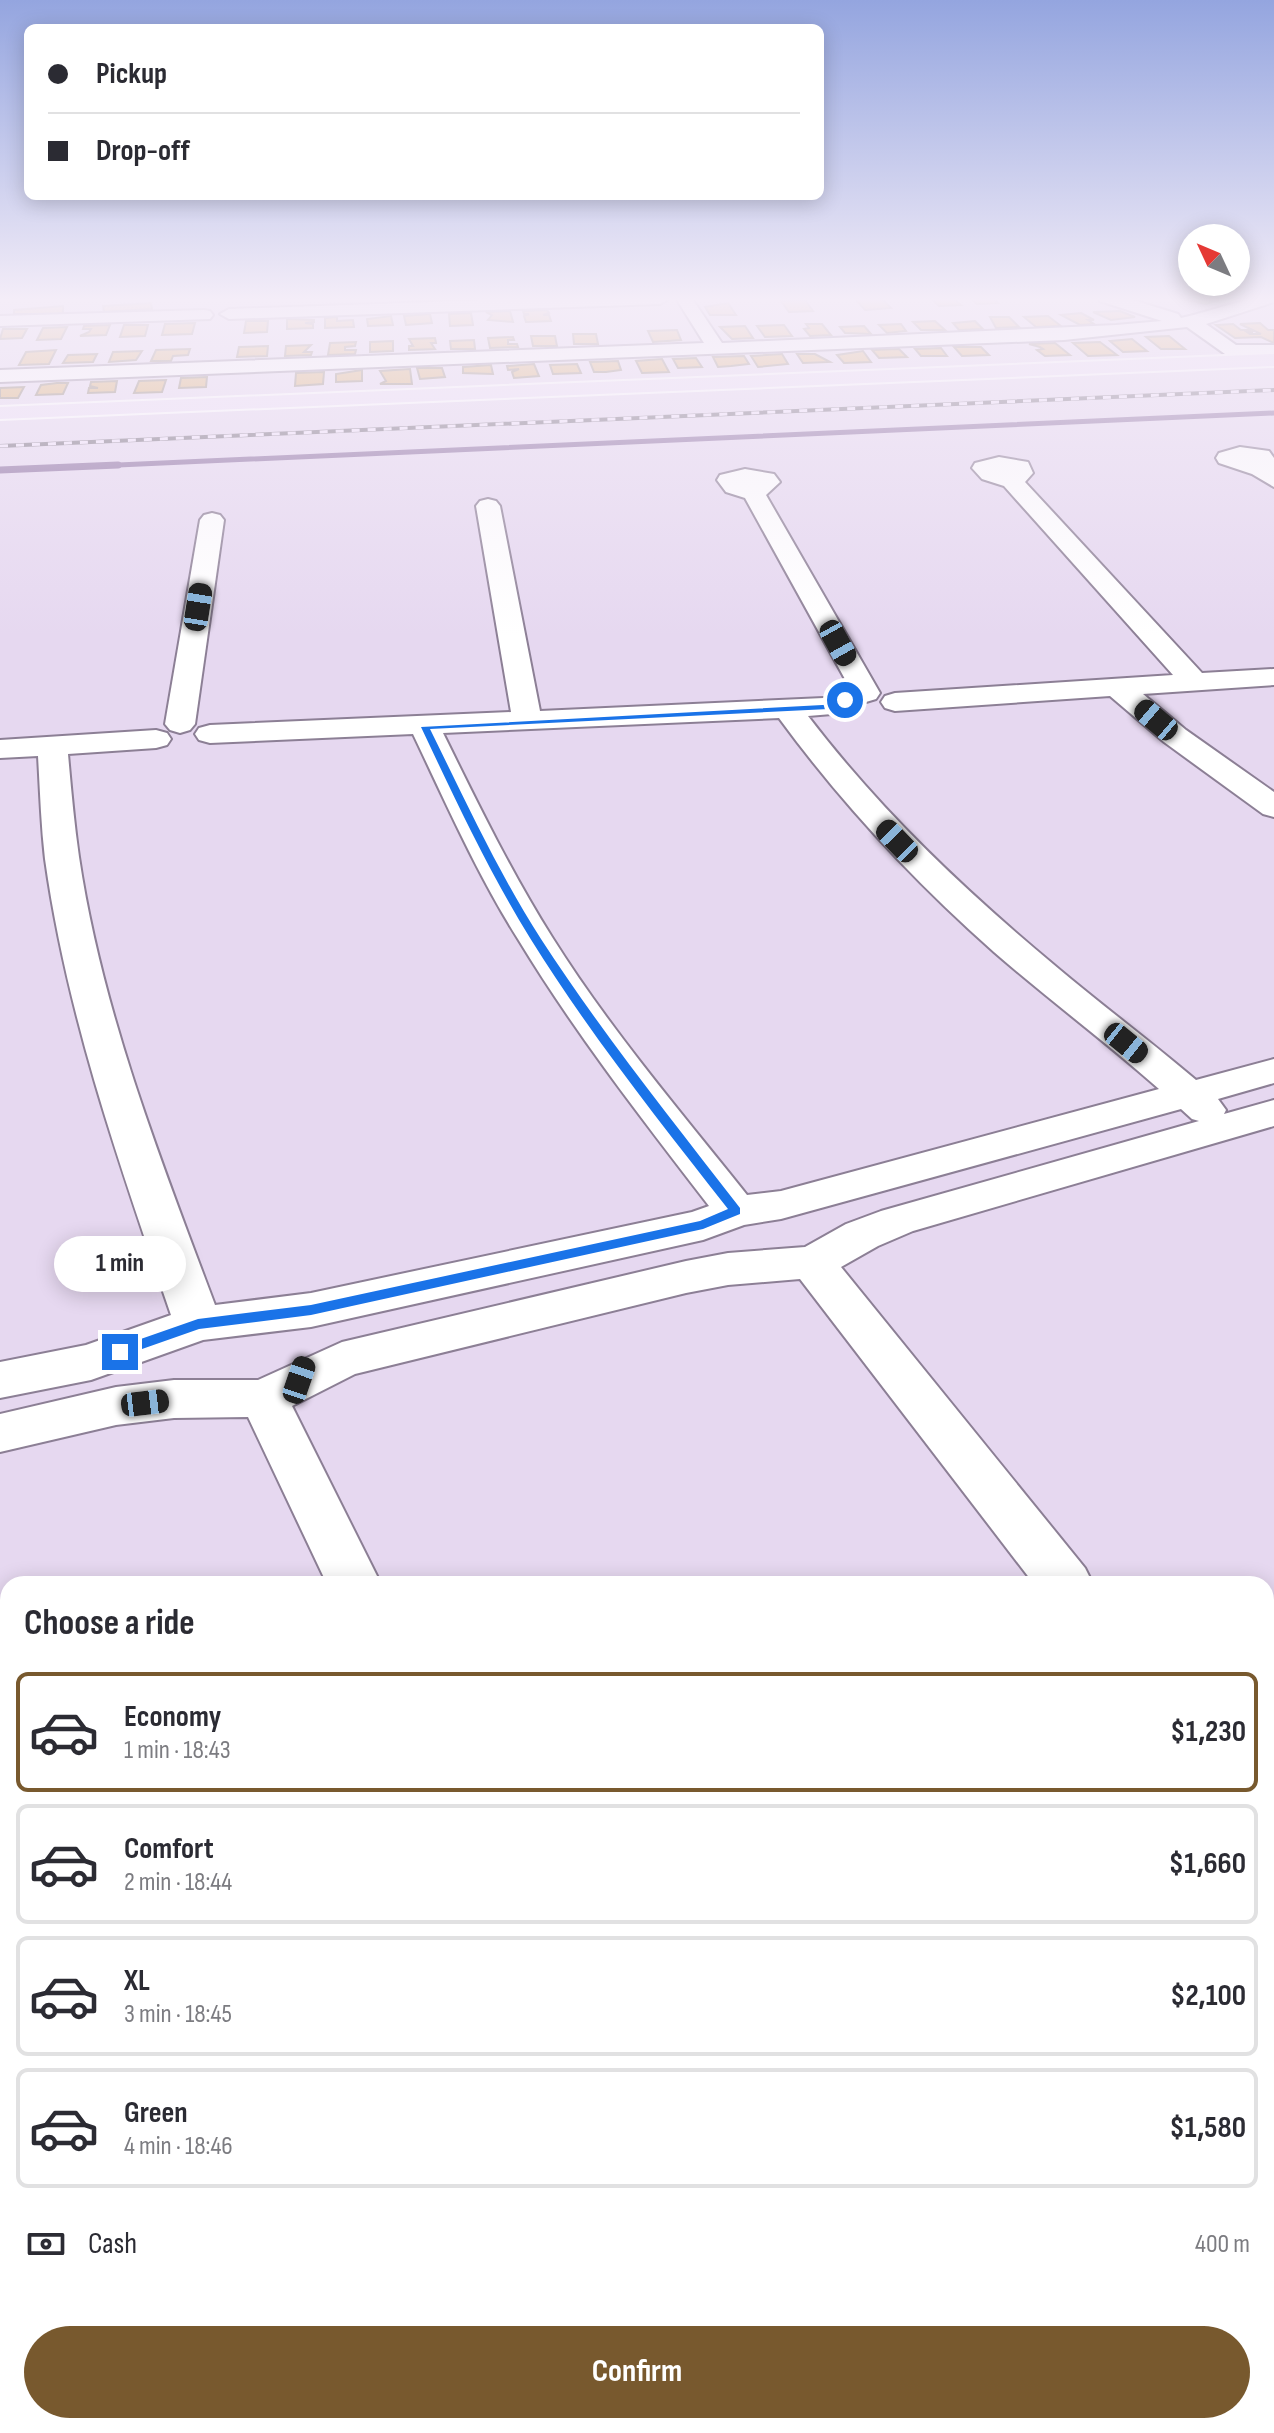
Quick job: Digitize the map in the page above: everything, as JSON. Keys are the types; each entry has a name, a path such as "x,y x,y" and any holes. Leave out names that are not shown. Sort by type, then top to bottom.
{"main road":[{"path":"0,413 59,411"}],"street":[{"path":"1012,481 1195,683"},
{"path":"754,493 856,700"},
{"path":"474,498 527,721"},
{"path":"168,732 223,511"},
{"path":"0,749 52,746 201,726 210,734 425,727 787,709 882,694 895,702 1274,677"},
{"path":"1119,689 1175,736 1274,807"},
{"path":"787,709 822,757 920,864 1040,973 1190,1095 1224,1127"},
{"path":"425,727 484,850 536,939 623,1065 719,1218"},
{"path":"52,746 62,858 88,986 126,1123 198,1324"},
{"path":"0,1380 91,1362 198,1324 283,1314 781,1205 1274,1071"},
{"path":"0,1433 116,1406 282,1389 342,1360 728,1269 827,1255 862,1235 897,1221 1274,1113"},
{"path":"781,1205 813,1218 831,1230 827,1255 1060,1576"},
{"path":"719,1218 700,1247 707,1259 728,1269"},
{"path":"282,1389 307,1357 299,1334 283,1314"},
{"path":"149,1341 143,1357 151,1380 174,1399"},
{"path":"282,1389 351,1576"}],"waterway":[{"path":"74,467 1274,413"},
{"path":"0,470 118,465"}],"railway":[{"path":"0,446 807,411"}],"route":[{"path":"120,1352 198,1324 311,1310 703,1225 736,1211 623,1065 536,939 484,850 425,727 846,706 845,700"}]}
